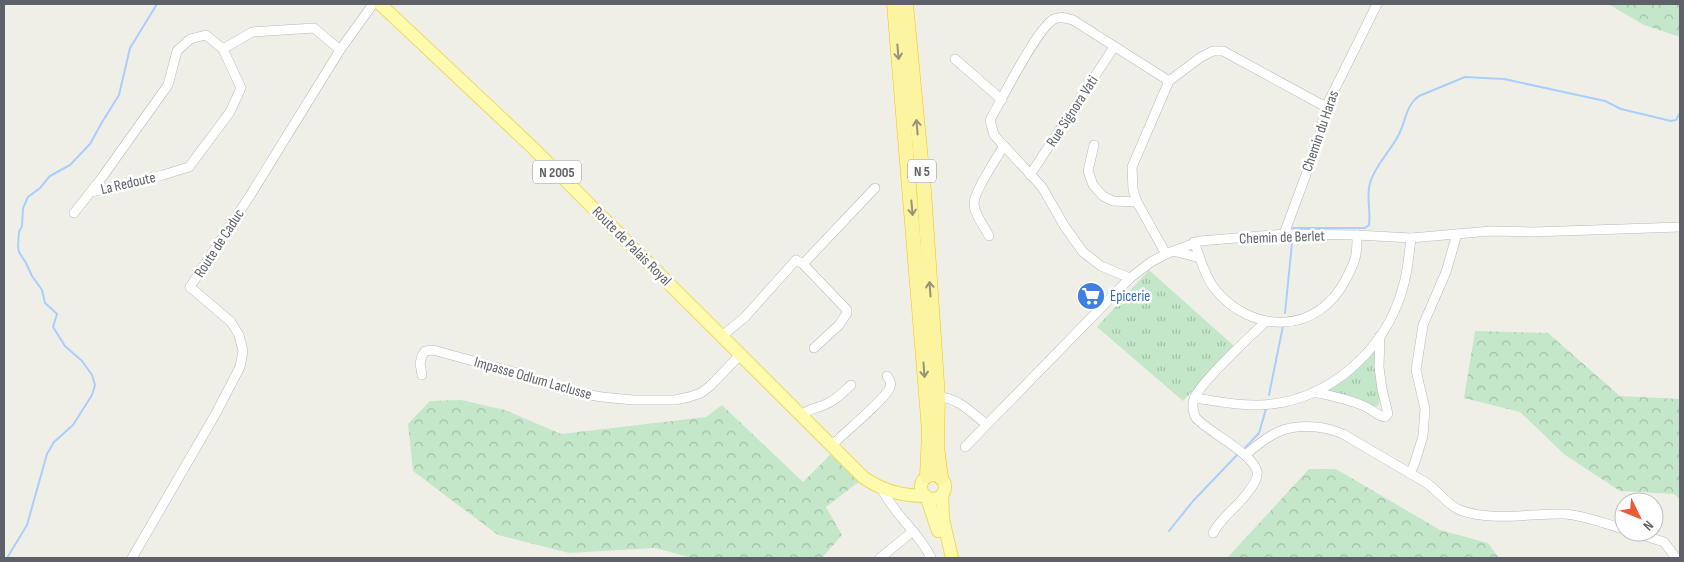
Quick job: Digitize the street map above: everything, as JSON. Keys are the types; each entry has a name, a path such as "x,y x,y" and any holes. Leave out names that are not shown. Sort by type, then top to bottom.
{"highway":[{"name":"N 5","path":"894,4 928,429 930,479"},
{"name":"N 5","path":"906,4 924,190 938,397 936,446 930,479"},
{"path":"928,429 931,402 938,397"}],"main road":[{"name":"Route de Palais Royal","path":"380,4 532,147 864,477 882,489 898,494 935,499 942,495"},
{"path":"882,489 901,490 930,479"},
{"name":"N 5","path":"944,558 936,520 926,497 921,492 930,479 945,485 942,495 943,519 952,558"}],"street":[{"name":"Route de Caduc","path":"132,558 215,415 240,367 243,351 239,334 232,322 190,288 340,50 373,4"},
{"name":"Chemin du Haras","path":"1284,234 1318,142 1326,107 1377,4"},
{"path":"1130,278 1101,266 1082,252 1042,187 994,135 990,120 1032,45 1051,20 1057,18 1073,20 1169,82"},
{"path":"223,48 252,32 314,28 340,50"},
{"name":"La Redoute","path":"206,35 223,48 241,88 230,112 189,167 91,192 168,85 177,51 190,39 206,35"},
{"name":"Rue Signora Vati","path":"1030,175 1114,47"},
{"path":"1200,258 1169,252 1137,202 1133,190 1132,167 1169,82 1201,57 1213,51 1223,51 1326,107"},
{"path":"956,59 1002,100"},
{"path":"1094,145 1088,171 1093,186 1103,196 1113,201 1137,202"},
{"path":"989,236 976,211 974,202 1004,146"},
{"path":"722,336 745,316 875,188"},
{"path":"74,213 91,192"},
{"name":"Chemin de Berlet","path":"965,447 1072,340 1130,278 1151,262 1194,242 1284,234 1411,238 1491,231 1532,232 1680,227"},
{"path":"1410,474 1423,436 1425,409 1416,370 1423,325 1446,272 1457,234"},
{"path":"1194,242 1213,287 1223,298 1250,316 1265,322 1299,320 1325,307 1334,297 1352,268 1356,254 1357,235"},
{"path":"1195,398 1259,405 1290,401 1332,383 1351,370 1374,346 1392,316 1404,287 1411,238"},
{"path":"799,262 847,310 847,313 838,324 814,348"},
{"path":"1213,533 1223,517 1243,499 1255,482 1257,472 1245,456 1196,418 1193,410 1195,398 1210,378 1265,322"},
{"path":"1314,392 1366,406 1380,416 1385,417 1388,414 1380,374 1380,336"},
{"name":"Impasse Odlum Laclusse","path":"422,375 422,356 425,351 433,350 518,373 573,392 618,399 675,400 690,398 701,393 741,354"},
{"path":"832,445 886,393 891,383 887,376"},
{"path":"802,415 810,409 828,404 851,385"},
{"path":"938,397 946,397 956,401 986,424"},
{"path":"1245,456 1267,437 1291,427 1308,426 1336,431 1435,488 1451,506 1469,513 1486,515 1570,514 1614,527"},
{"path":"882,489 893,509 913,531 931,558"},
{"path":"880,558 913,531"},
{"path":"1664,542 1676,558"}],"green space":[{"path":"1608,4 1680,4 1680,37 1644,25"},
{"path":"1149,270 1234,346 1183,401 1097,327"},
{"path":"1475,331 1548,333 1620,396 1680,399 1680,499 1674,494 1664,492 1620,491 1565,455 1520,412 1464,398"},
{"path":"1375,350 1376,375 1380,399 1378,406 1372,407 1354,398 1325,390 1348,378"},
{"path":"461,400 505,410 561,434 706,417 722,405 803,482 832,453 861,480 826,507 842,535 822,558 692,558 655,548 569,553 498,535 413,471 408,424 430,401"},
{"path":"1309,469 1336,469 1440,530 1488,543 1499,558 1227,558"}],"waterway":[{"path":"7,558 27,525 47,454 54,442 73,425 92,395 95,385 92,375 82,361 65,346 53,327 57,314 45,303 42,290 19,252 19,232 22,226 23,208 28,197 40,188 50,176 70,165 90,144 119,95 130,48 157,4"},
{"path":"1293,228 1365,228 1369,225 1368,194 1372,176 1401,131 1411,104 1419,96 1465,77 1504,79 1605,101 1621,109 1671,121 1676,120 1680,113"},
{"path":"1285,313 1292,243"},
{"path":"1269,395 1283,326"},
{"path":"1245,448 1259,433 1266,409"},
{"path":"1169,531 1193,501 1238,454"}],"place":[{"name":"Epicerie","path":"1091,296"}]}
